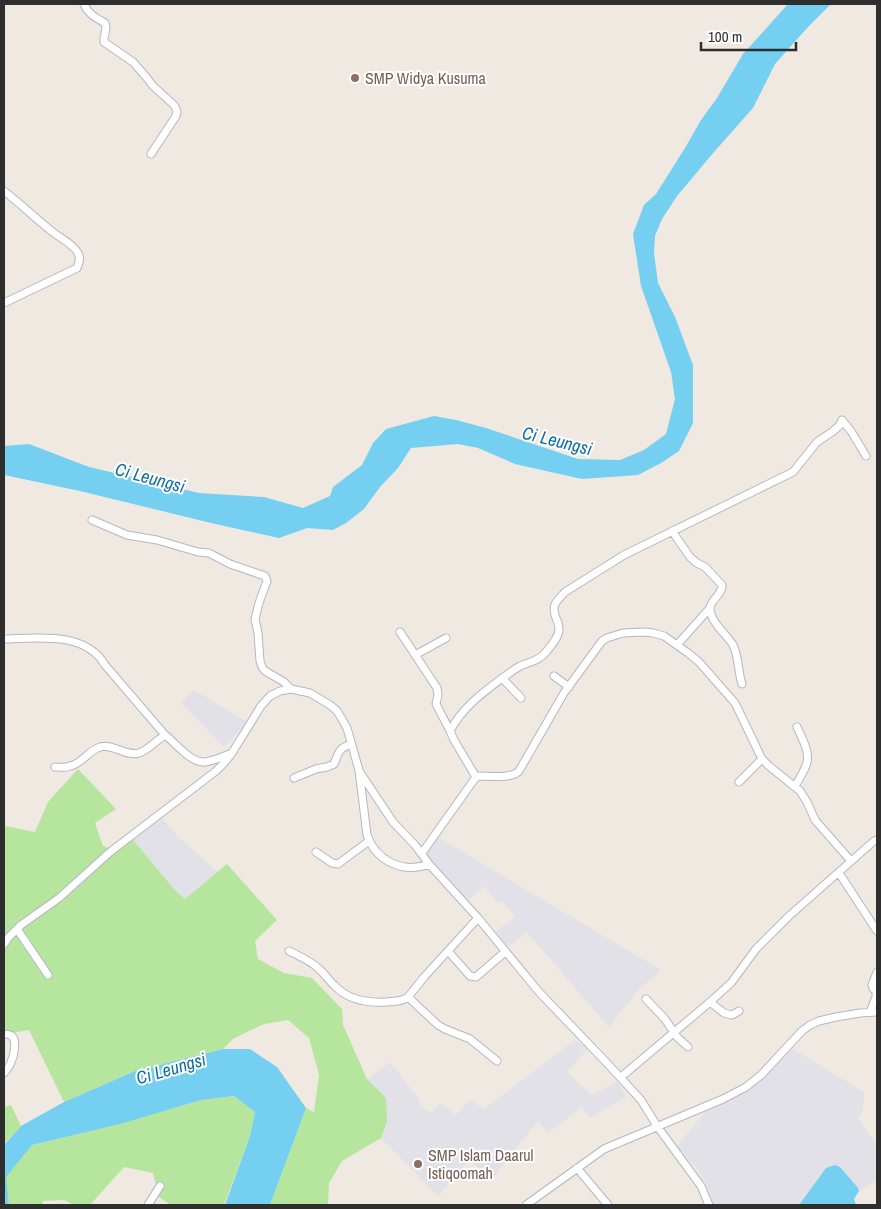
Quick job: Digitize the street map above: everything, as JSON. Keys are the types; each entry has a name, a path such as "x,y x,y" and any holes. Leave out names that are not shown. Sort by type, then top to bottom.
{"street":[{"path":"84,4 92,16 105,22 104,42 133,62 152,86 174,105 177,111 176,116 152,154"},
{"path":"4,190 72,246 78,253 80,263 77,268 4,303"},
{"path":"450,731 459,716 479,695 520,666 542,657 553,644 559,630 554,606 565,592 624,555 793,472 817,442 840,425 842,420 852,431 866,456"},
{"path":"92,520 122,534 157,540 198,552 209,553 230,564 265,576 268,581 258,603 255,619 260,661 265,671 284,682 291,689"},
{"path":"672,531 694,561 705,567 722,584 723,588 710,608 677,645"},
{"path":"710,608 713,619 733,645 742,684"},
{"path":"400,632 437,688 436,704 476,778"},
{"path":"422,853 476,778 479,776 511,776 517,774 549,718 598,645 607,638 644,632 664,636 699,662 735,702 762,759 775,772 800,791 815,820 851,861"},
{"path":"4,639 60,638 82,644 100,657 165,735 190,757 198,761 207,761 232,753"},
{"path":"415,655 446,638"},
{"path":"554,676 569,687"},
{"path":"502,678 522,698"},
{"path":"4,944 16,929 59,898 110,852 216,771 232,753 266,700 275,693 291,689 310,693 330,704 343,721 359,770 367,835 377,852 384,859 399,866 418,868 429,864"},
{"path":"795,786 806,768 808,756 808,750 797,728"},
{"path":"55,767 72,766 102,746 130,753 144,752 165,735"},
{"path":"294,778 334,764 340,749 351,744"},
{"path":"740,782 762,759"},
{"path":"359,770 393,822 478,918 539,992 641,1100 657,1126 701,1186 709,1205"},
{"path":"620,1077 731,983 756,949 778,926 817,890 877,840"},
{"path":"316,852 332,863 338,864 369,841"},
{"path":"839,873 877,930"},
{"path":"289,951 317,967 342,993 353,998 382,1002 400,1001 408,997 478,918"},
{"path":"16,929 48,975"},
{"path":"448,951 470,976 476,977 505,952"},
{"path":"526,1205 554,1187 604,1149 746,1088 810,1025 826,1019 874,1012 876,992 872,988 872,984 877,972"},
{"path":"408,997 438,1025 470,1039 497,1061"},
{"path":"646,999 688,1047"},
{"path":"710,1002 718,1010 729,1015 739,1011"},
{"path":"4,1034 12,1036 14,1041 13,1058 4,1073"},
{"path":"577,1168 608,1205"},
{"path":"148,1205 160,1186"}],"shaded area":[{"path":"194,690 248,722 224,747 181,703"},
{"path":"160,815 178,837 218,872 185,899 174,889 129,835"},
{"path":"436,836 661,970 639,989 609,1027 527,932 506,949 494,933 515,917 502,901 498,903 484,886 467,902 428,861 426,850"},
{"path":"575,1040 588,1049 567,1071 578,1083 592,1095 617,1082 627,1096 590,1118 582,1107 548,1133 538,1121 492,1179 469,1160 438,1196 381,1138 387,1122 368,1079 390,1062 420,1100 420,1106 432,1113 440,1103 456,1115 470,1100 484,1109"},
{"path":"788,1046 864,1092 863,1111 858,1118 877,1146 877,1180 859,1191 826,1168 799,1205 714,1205 706,1183 695,1166 677,1146 710,1106 746,1092"}],"green space":[{"path":"78,769 116,809 95,823 103,846 109,848 129,835 174,889 185,899 227,864 277,920 255,941 258,959 284,973 312,978 342,1009 343,1025 367,1079 386,1098 387,1122 381,1138 342,1161 329,1183 328,1205 270,1205 306,1108 314,1112 319,1075 309,1038 288,1020 264,1024 233,1039 223,1049 135,1071 64,1102 29,1030 4,1034 4,828 6,826 35,832 48,802"},
{"path":"234,1096 255,1112 250,1136 224,1205 171,1205 159,1197 153,1173 124,1167 90,1205 74,1205 64,1200 43,1201 42,1205 9,1205 5,1177 32,1145 118,1124 201,1100"},
{"path":"11,1105 21,1126 4,1144 4,1107"}],"water":[{"path":"788,4 831,4 775,64 753,108 677,196 662,219 655,236 654,253 658,283 675,317 693,365 693,423 679,451 661,463 638,475 582,479 515,464 478,448 458,444 411,448 398,468 380,487 364,509 346,523 333,530 307,528 279,538 4,475 4,446 29,444 89,467 199,493 264,497 303,508 330,496 333,487 362,465 373,443 386,429 434,416 486,428 578,459 620,460 644,450 666,434 675,399 671,372 641,286 633,234 644,205 656,194 743,54"},
{"name":"Ci Leungsi","path":"223,1049 250,1049 277,1067 306,1108 270,1205 225,1205 250,1136 255,1112 234,1096 201,1100 120,1124 32,1145 6,1177 9,1205 4,1205 4,1145 21,1126 64,1102 135,1071"},
{"path":"835,1165 840,1167 858,1188 859,1191 854,1199 856,1205 799,1205 826,1168"}],"place":[{"name":"SMP Widya Kusuma","path":"355,78"},
{"name":"SMP Islam Daarul Istiqoomah","path":"418,1164"}]}
